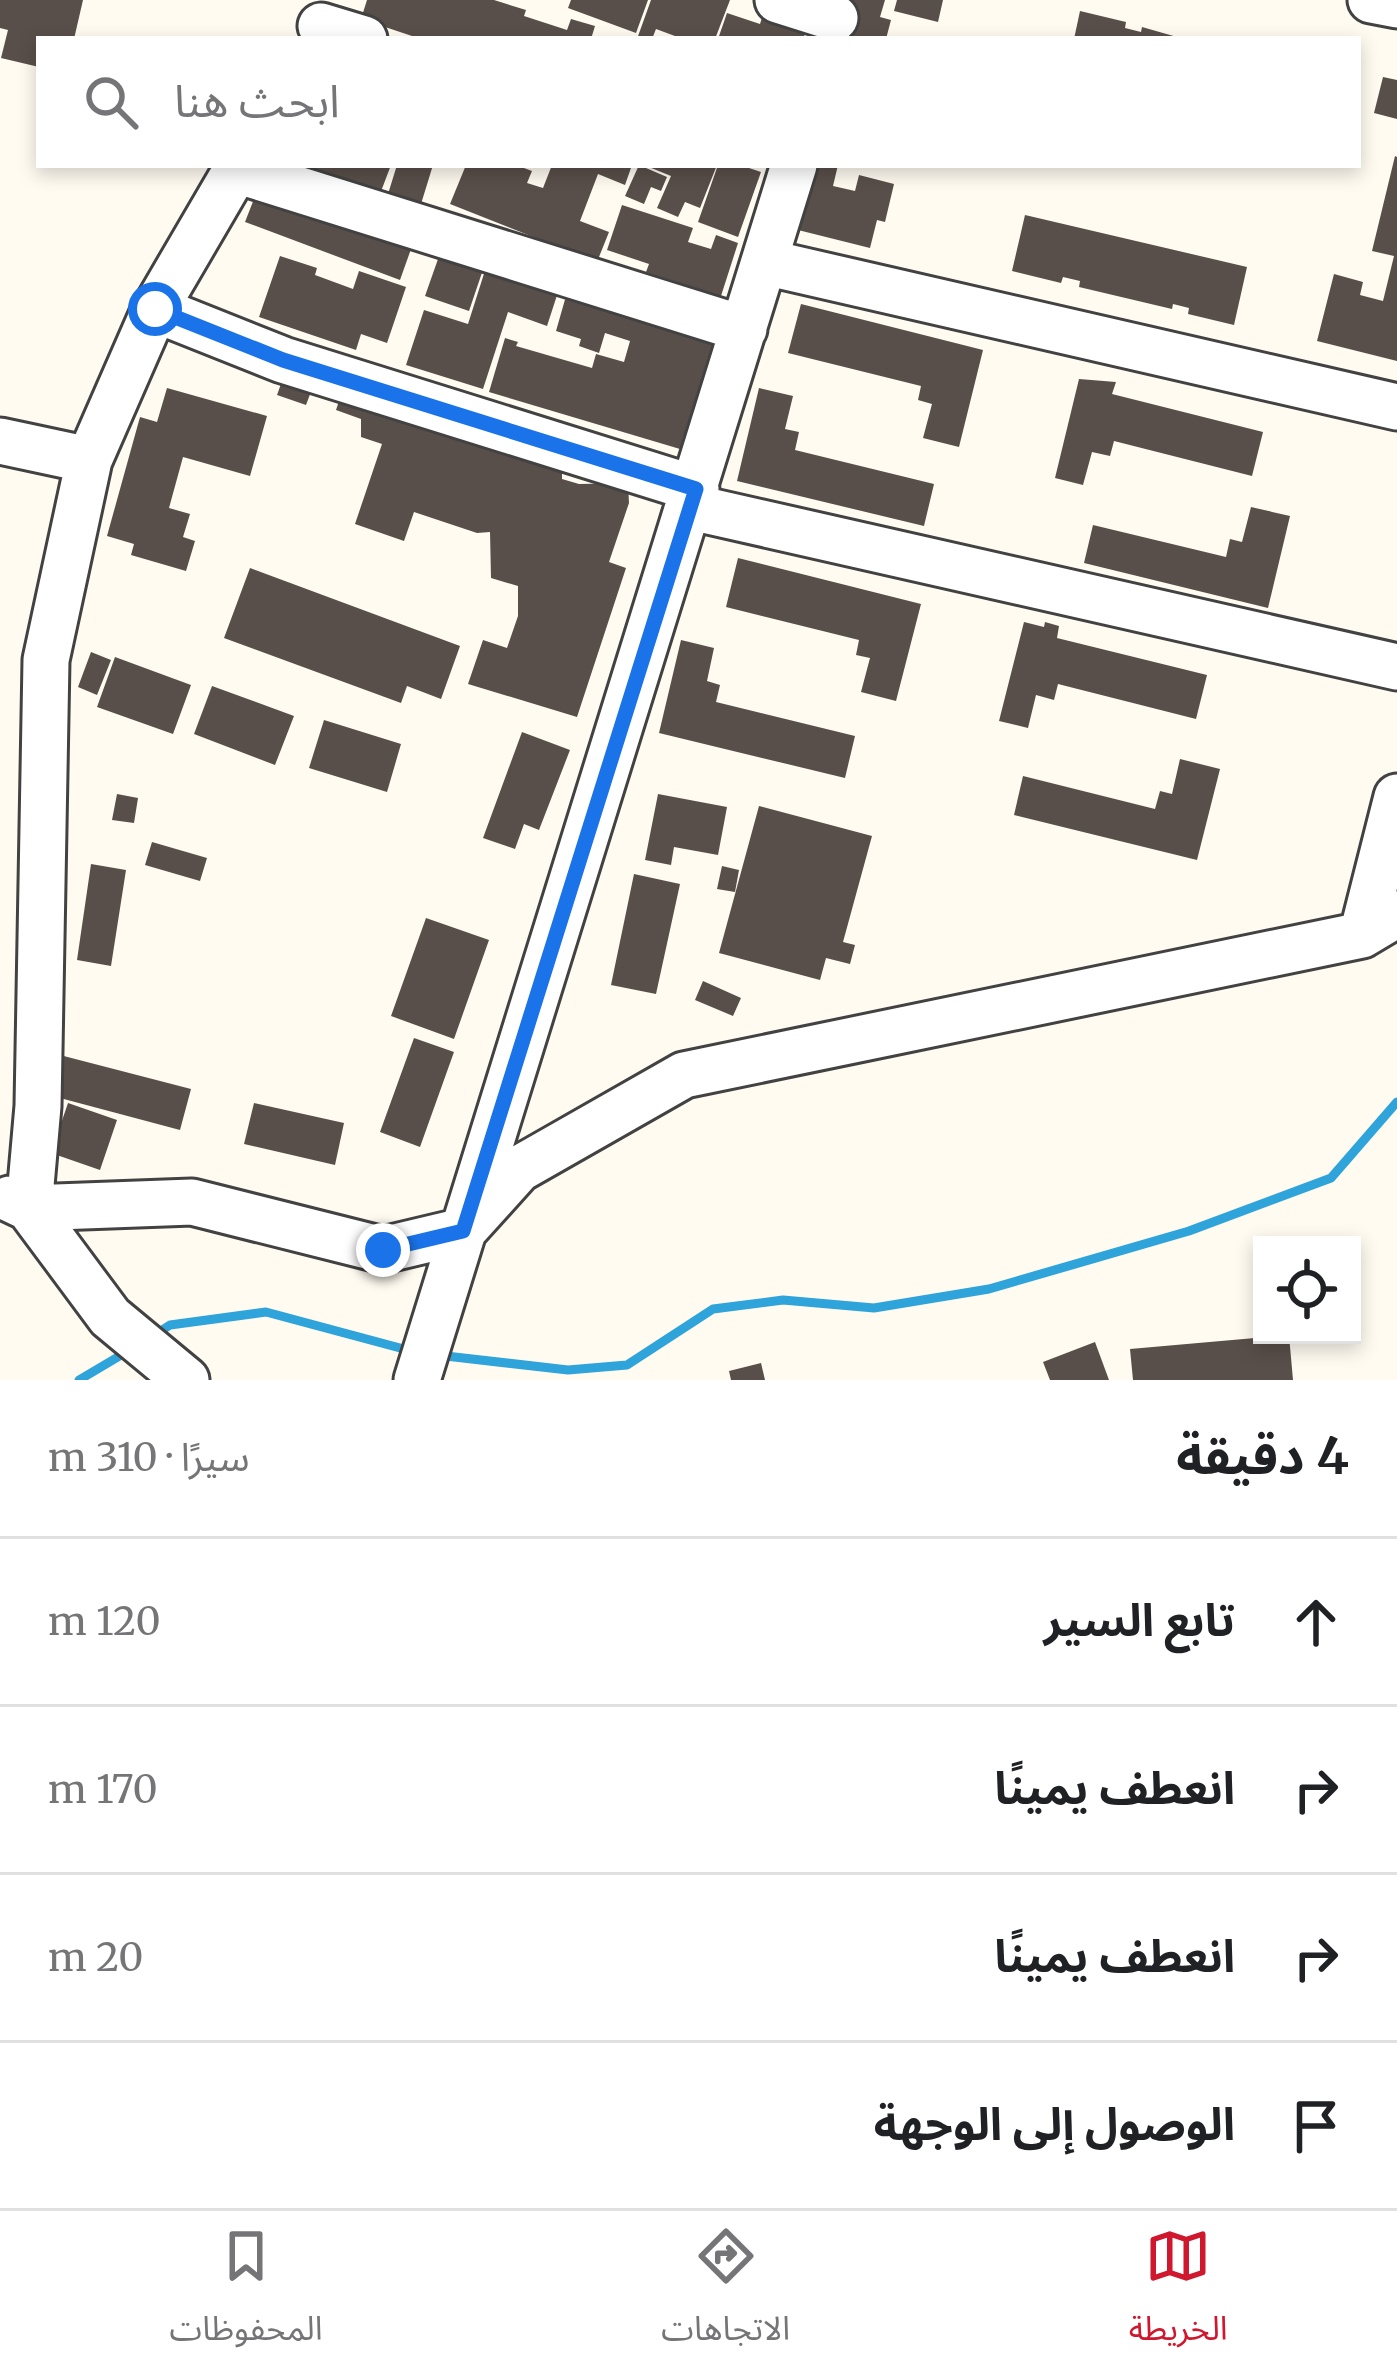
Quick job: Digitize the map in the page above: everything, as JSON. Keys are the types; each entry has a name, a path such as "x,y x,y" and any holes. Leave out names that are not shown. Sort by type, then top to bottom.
{"street":[{"path":"778,0 835,19"},
{"path":"1371,0 1397,5"},
{"path":"14,1201 38,1106 46,660 89,460 155,309 236,168"},
{"path":"240,168 744,328"},
{"path":"417,1380 693,498 765,262 788,168"},
{"path":"765,262 1397,407"},
{"path":"155,309 283,360 693,498 1397,667"},
{"path":"0,441 89,460"},
{"path":"14,1201 192,1202 383,1250 463,1231 519,1169 684,1075 1380,924 1397,796"},
{"path":"14,1201 110,1317 186,1380"}],"building":[{"path":"0,0 83,0 75,36 36,36 36,66 1,58 8,30 0,28"},
{"path":"367,0 494,0 567,30 571,19 595,26 592,36 412,36 361,19"},
{"path":"571,0 648,0 636,33 568,8"},
{"path":"651,0 730,0 716,36 675,36 656,29 653,36 638,36"},
{"path":"845,0 885,0 880,17 891,20 887,36 837,36"},
{"path":"897,0 943,0 938,22 894,11"},
{"path":"764,11 808,26 804,36 719,36 727,13 760,24"},
{"path":"1080,11 1126,22 1125,28 1141,32 1142,27 1174,36 1075,36"},
{"path":"1383,77 1397,80 1397,119 1374,113"},
{"path":"1395,156 1397,361 1317,341 1334,274 1363,282 1360,295 1383,301 1394,256 1372,251"},
{"path":"311,168 390,168 380,194"},
{"path":"396,168 432,168 421,204 388,194"},
{"path":"465,168 524,168 532,171 527,183 543,188 551,168 631,168 625,185 598,174 580,221 609,232 597,262 450,204"},
{"path":"638,168 667,177 661,191 651,187 644,204 625,196"},
{"path":"651,168 716,168 700,208 685,202 678,217 657,208 671,176"},
{"path":"717,168 761,172 738,237 698,222"},
{"path":"805,168 837,168 833,186 855,191 859,175 894,184 885,222 877,220 870,248 790,228"},
{"path":"264,173 416,235 400,280 245,222"},
{"path":"622,205 693,228 688,242 711,249 716,235 738,243 721,296 646,272 649,264 607,250"},
{"path":"1025,215 1247,267 1234,325 1188,314 1189,308 1173,304 1172,309 1079,287 1080,281 1063,277 1061,283 1012,271"},
{"path":"444,242 492,243 469,311 425,296"},
{"path":"280,256 317,268 315,275 353,289 359,271 406,287 387,343 361,334 356,350 259,317"},
{"path":"489,258 561,283 547,326 508,312 483,389 406,365 424,310 468,324"},
{"path":"570,282 720,319 680,449 489,392 505,338 518,342 516,346 592,368 596,354 624,362 630,341 605,333 599,353 579,346 581,339 556,331"},
{"path":"801,304 983,350 959,447 923,438 932,404 918,400 921,386 788,353"},
{"path":"286,370 315,381 306,405 277,395"},
{"path":"1079,379 1116,382 1112,394 1263,432 1252,476 1114,441 1110,456 1092,452 1083,485 1055,478"},
{"path":"344,386 562,456 562,479 579,484 628,483 629,503 609,562 626,568 577,717 468,684 483,640 507,648 518,616 518,586 491,578 490,532 477,533 414,512 404,541 355,524 382,444 361,437 361,419 336,410"},
{"path":"167,388 267,416 250,476 183,457 169,508 190,514 183,537 195,541 186,571 131,555 134,544 107,536 140,417 157,422"},
{"path":"759,388 793,396 785,429 799,432 795,450 934,484 924,526 737,481"},
{"path":"1251,507 1290,516 1268,608 1084,563 1093,525 1226,557 1230,539 1242,542"},
{"path":"738,558 921,604 896,701 861,692 870,658 856,655 859,640 726,607"},
{"path":"250,568 460,646 441,699 407,686 401,703 224,638"},
{"path":"1024,622 1059,626 1057,638 1207,675 1196,719 1058,684 1054,700 1036,695 1028,728 999,721"},
{"path":"681,640 714,648 707,681 720,685 716,702 855,736 845,778 659,733"},
{"path":"91,652 111,660 97,695 78,687"},
{"path":"115,657 191,685 173,734 97,707"},
{"path":"212,686 294,716 275,765 194,734"},
{"path":"324,720 401,744 387,792 309,768"},
{"path":"522,732 570,750 539,830 524,824 515,849 483,838"},
{"path":"1180,759 1220,769 1197,860 1014,815 1023,776 1155,809 1160,791 1172,794"},
{"path":"117,794 138,798 134,823 112,820"},
{"path":"658,794 727,807 718,855 674,847 671,865 645,860"},
{"path":"759,806 872,836 843,942 855,945 850,964 826,958 820,980 719,953"},
{"path":"152,842 207,858 200,881 145,865"},
{"path":"91,864 126,870 111,966 77,960"},
{"path":"722,866 739,870 735,892 717,889"},
{"path":"634,874 680,884 656,994 611,985"},
{"path":"426,918 489,940 454,1039 391,1016"},
{"path":"703,981 741,998 733,1016 695,1000"},
{"path":"414,1038 454,1052 420,1147 380,1132"},
{"path":"56,1054 191,1089 180,1130 45,1094"},
{"path":"68,1103 117,1120 100,1170 51,1153"},
{"path":"254,1103 344,1123 335,1165 244,1144"},
{"path":"1253,1338 1253,1344 1290,1344 1293,1380 1133,1380 1130,1349"},
{"path":"1095,1342 1109,1380 1050,1380 1043,1362"},
{"path":"761,1363 765,1380 731,1380 729,1371"}],"waterway":[{"path":"437,1355 568,1370 627,1365 713,1309 783,1300 874,1308 989,1289 1189,1231 1331,1178 1397,1102"},
{"path":"153,1336 170,1325 266,1312 415,1352"},
{"path":"79,1380 128,1351"}],"route":[{"path":"155,309 283,360 696,489 463,1231 383,1250"}]}
